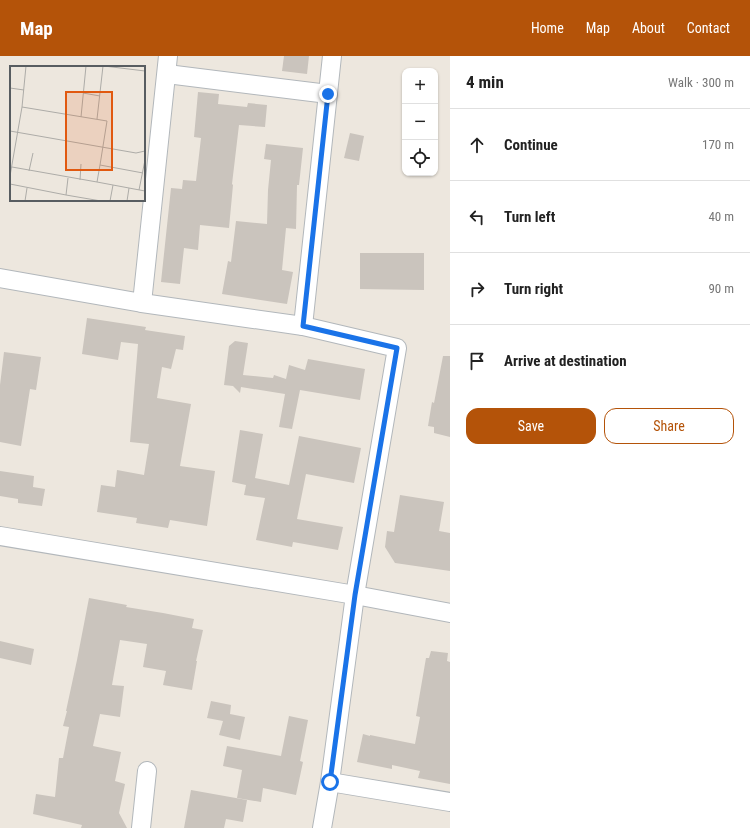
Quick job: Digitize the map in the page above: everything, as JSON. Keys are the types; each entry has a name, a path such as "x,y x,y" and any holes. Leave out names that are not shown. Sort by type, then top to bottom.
{"street":[{"path":"142,303 168,56"},
{"path":"303,326 332,56"},
{"path":"167,74 328,94"},
{"path":"0,278 142,303 303,326 397,348 355,595 330,782 322,828"},
{"path":"0,536 450,612"},
{"path":"141,828 147,771"},
{"path":"330,782 450,802"}],"building":[{"path":"284,56 309,56 307,74 282,71"},
{"path":"198,92 219,94 218,104 247,107 248,103 267,105 265,127 239,125 232,184 229,228 200,225 198,250 184,248 180,284 161,282 171,188 182,189 183,180 196,181 201,138 194,137"},
{"path":"350,133 364,136 359,161 344,158"},
{"path":"266,144 303,148 299,185 297,185 296,229 286,228 282,270 293,272 287,304 222,294 228,261 231,262 236,221 267,224 271,160 264,159"},
{"path":"360,253 424,253 424,290 360,289"},
{"path":"87,318 146,327 145,330 185,336 183,350 176,349 171,369 162,367 157,398 191,404 180,466 215,471 207,526 170,520 168,528 136,523 137,518 97,512 101,485 115,487 117,470 144,475 149,444 130,442 138,344 121,342 118,360 82,354"},
{"path":"235,341 248,343 243,375 273,378 274,375 286,379 289,365 305,370 308,359 365,369 360,400 300,390 292,429 279,427 285,394 241,387 240,393 233,386 224,385 229,346"},
{"path":"4,352 41,357 36,390 30,389 21,446 0,442 0,385"},
{"path":"443,356 450,356 450,437 434,433 434,427 428,426"},
{"path":"240,430 263,434 255,478 289,485 299,436 361,448 354,483 306,474 297,519 343,527 338,550 293,542 292,547 256,540 265,498 244,495 246,485 232,482"},
{"path":"0,471 34,476 33,487 45,489 42,506 18,503 18,499 0,496"},
{"path":"400,495 444,502 439,531 450,533 450,571 395,563 385,547 387,531 394,532"},
{"path":"89,598 127,605 126,607 194,619 192,628 203,630 196,661 192,690 163,685 166,671 143,667 147,644 120,640 112,685 124,686 120,717 100,714 93,746 121,752 115,781 125,784 119,813 127,828 81,828 82,825 33,814 36,794 55,797 59,758 63,758 69,727 63,726"},
{"path":"0,641 34,649 31,665 0,658"},
{"path":"431,651 448,653 447,661 450,662 450,784 418,778 420,771 392,765 392,769 357,762 363,734 415,744 420,717 416,716 426,658 429,658"},
{"path":"211,701 231,705 230,714 245,717 240,740 219,735 223,721 207,718"},
{"path":"289,716 308,720 300,761 303,762 296,795 263,788 261,802 237,798 242,770 223,766 227,746 281,756"},
{"path":"191,790 247,800 243,822 226,819 224,828 184,828"}],"route":[{"path":"328,94 303,326 397,348 355,595 330,782"}]}
